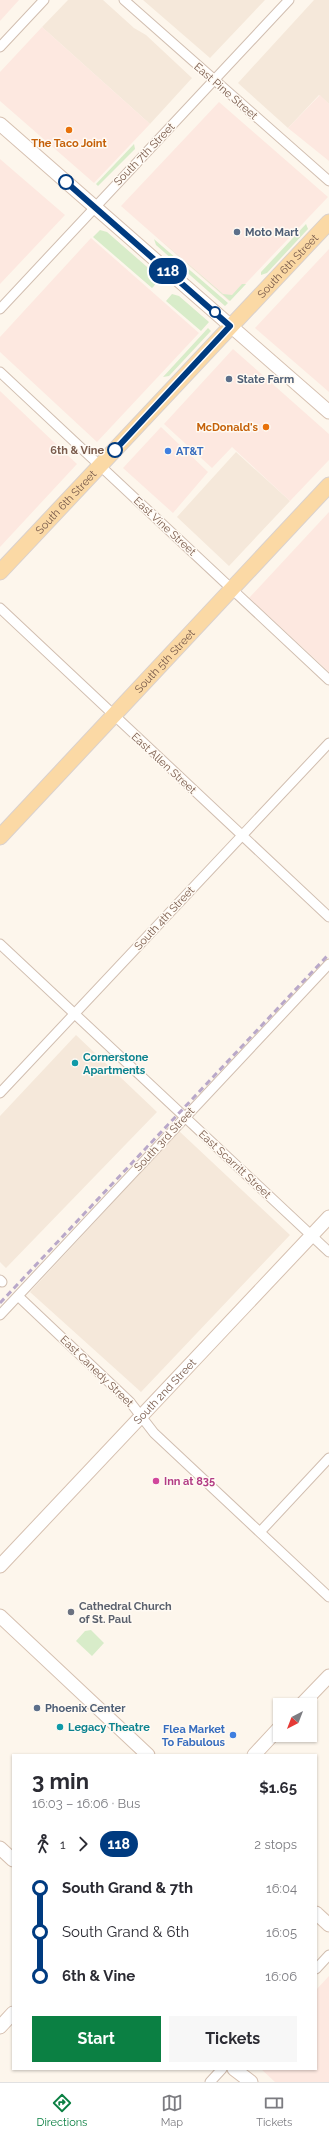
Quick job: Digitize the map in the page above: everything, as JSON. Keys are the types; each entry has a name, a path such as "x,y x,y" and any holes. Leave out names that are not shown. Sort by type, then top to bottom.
{"main road":[{"path":"0,124 329,412"},
{"name":"South 6th Street","path":"0,572 329,222"},
{"name":"South 5th Street","path":"0,837 329,485"},
{"name":"South 2nd Street","path":"0,1566 329,1217"},
{"path":"0,1616 147,1754"},
{"path":"308,1698 329,1676"},
{"path":"255,1754 273,1735"},
{"path":"0,1848 12,1859"},
{"path":"317,1913 329,1925"},
{"path":"0,2027 12,2014"},
{"path":"239,2075 251,2082"}],"street":[{"path":"0,47 44,0"},
{"name":"East Pine Street","path":"124,0 329,181"},
{"name":"South 7th Street","path":"0,309 94,207 290,0"},
{"name":"East Vine Street","path":"0,372 329,680"},
{"name":"East Allen Street","path":"0,608 329,917"},
{"name":"South 4th Street","path":"0,1093 242,836 327,749"},
{"name":"East Scarritt Street","path":"0,944 329,1252"},
{"name":"South 3rd Street","path":"0,1315 184,1116 329,964"},
{"name":"East Canedy Street","path":"18,1296 130,1402 154,1433 329,1597"},
{"path":"260,1532 329,1458"},
{"path":"317,1969 329,1955"},
{"path":"210,2082 221,2070"}],"shaded area":[{"path":"0,0 19,0 0,21"},
{"path":"68,0 103,0 134,28 146,35 192,78 150,124 42,27"},
{"path":"143,0 265,0 210,58"},
{"path":"314,0 329,0 329,104 319,95 288,128 238,83"},
{"path":"42,27 150,124 94,183 0,101 0,72"},
{"path":"320,95 329,104 329,161 288,128"},
{"path":"219,102 328,197 229,301 121,206"},
{"path":"0,159 65,215 0,284"},
{"path":"91,238 199,333 97,442 0,352 0,337"},
{"path":"329,249 329,392 255,328"},
{"path":"233,349 329,434 329,460 290,501 232,447 212,468 164,424"},
{"path":"0,391 77,464 0,547"},
{"path":"161,427 208,472 173,513 123,468"},
{"path":"236,452 290,501 229,566 177,517"},
{"path":"329,512 329,672 249,598"},
{"path":"76,1035 157,1112 6,1268 0,1262 0,1116"},
{"path":"179,1131 290,1235 141,1392 30,1292"},
{"path":"329,1976 329,2082 275,2082 262,2070 317,2070 317,1989"}],"green space":[{"path":"134,144 135,149 98,186 96,184"},
{"path":"306,224 308,229 267,273 261,275 261,272"},
{"path":"100,230 107,232 154,273 156,281 152,288 93,237"},
{"path":"157,237 223,294 232,295 242,284 246,284 230,301"},
{"path":"154,239 228,303 225,306 156,245"},
{"path":"172,294 179,296 209,322 201,331 166,301"},
{"path":"208,328 211,331 169,376 163,377"},
{"path":"91,1630 104,1643 92,1656 76,1641 85,1631"}],"railway":[{"path":"0,1303 329,954"}],"bus line":[{"name":"118","path":"66,182 230,326 115,450"}],"place":[{"name":"The Taco Joint","path":"69,130"},
{"name":"Moto Mart","path":"237,232"},
{"name":"State Farm","path":"229,379"},
{"name":"McDonald's","path":"266,427"},
{"name":"6th & Vine","path":"115,450"},
{"name":"AT&T","path":"168,451"},
{"name":"Cornerstone Apartments","path":"75,1063"},
{"name":"Inn at 835","path":"156,1481"},
{"name":"Cathedral Church of St. Paul","path":"71,1612"},
{"name":"Phoenix Center","path":"37,1708"},
{"name":"Legacy Theatre","path":"60,1727"},
{"name":"Flea Market To Fabulous","path":"233,1735"}]}
